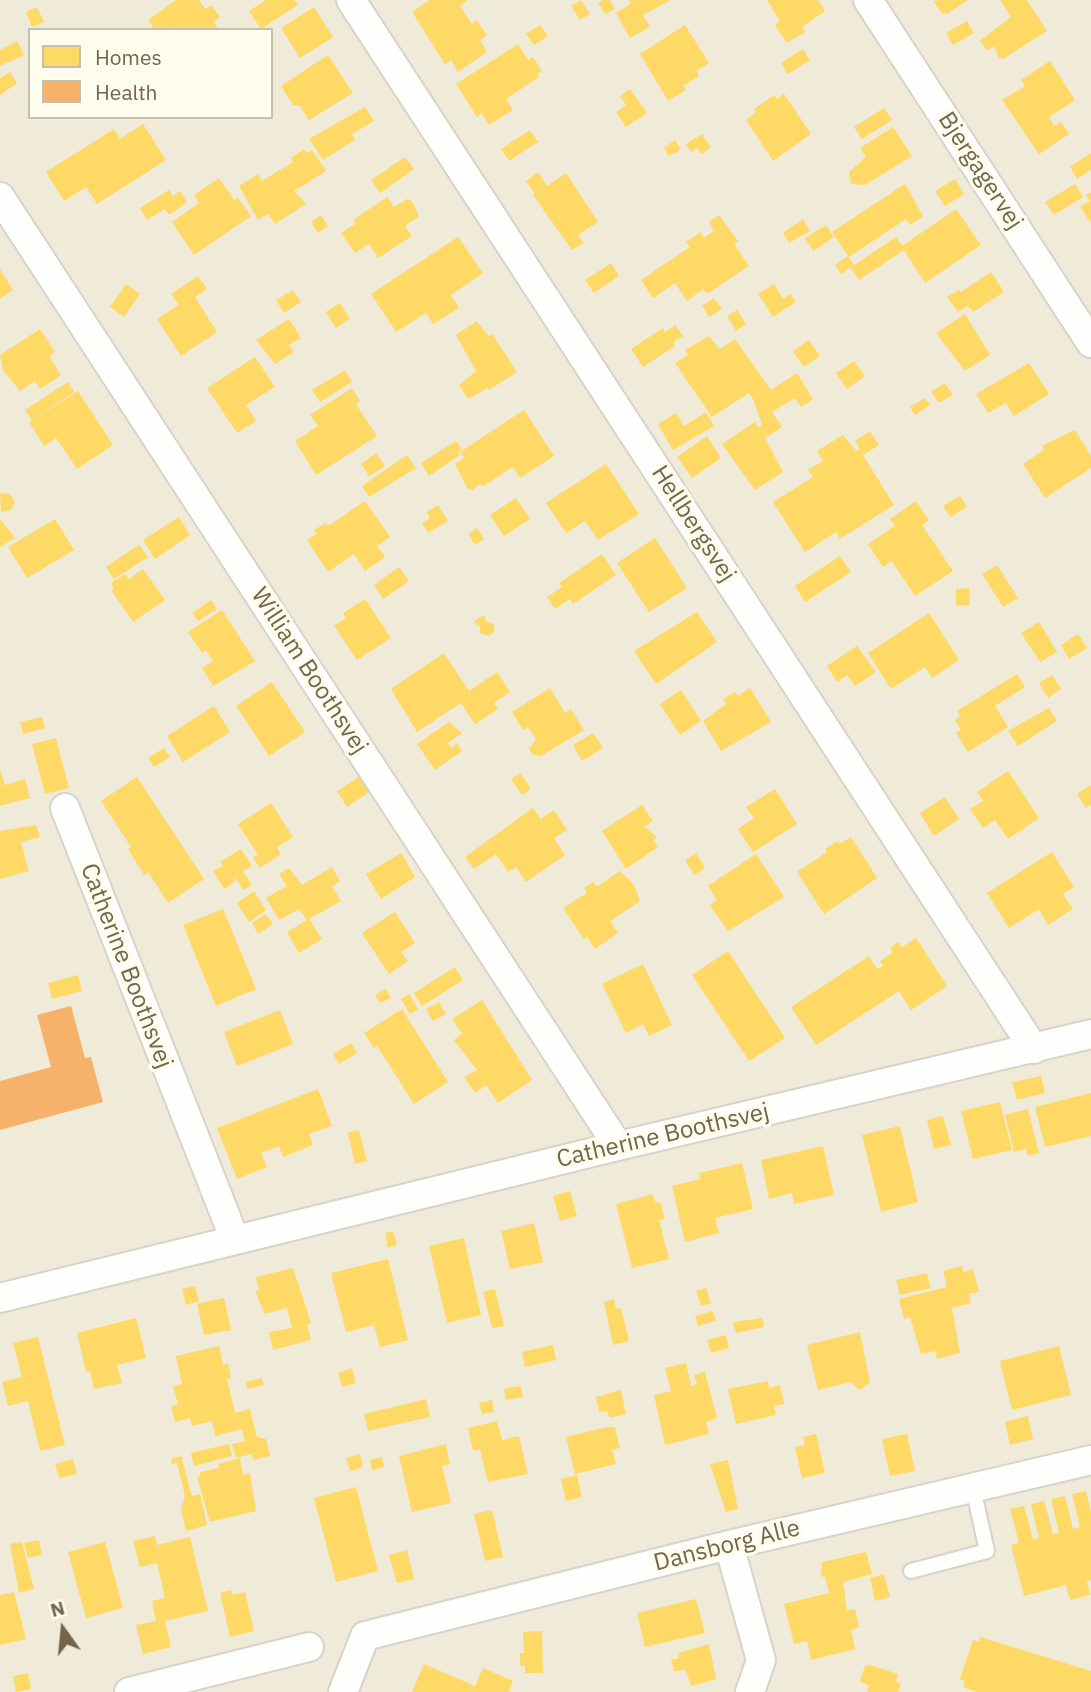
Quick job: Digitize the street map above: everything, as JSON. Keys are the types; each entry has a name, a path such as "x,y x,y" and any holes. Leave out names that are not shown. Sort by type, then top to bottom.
{"street":[{"name":"Hellbergsvej","path":"352,0 1034,1049"},
{"name":"Bjergagervej","path":"868,0 1091,342"},
{"name":"William Boothsvej","path":"0,197 618,1146"},
{"name":"Catherine Boothsvej","path":"65,808 235,1240"},
{"name":"Catherine Boothsvej","path":"0,1298 618,1146 1091,1034"},
{"name":"Dansborg Alle","path":"343,1692 365,1636 729,1545 1091,1460"},
{"path":"729,1545 761,1660 750,1692"},
{"path":"129,1692 309,1647"}],"lane":[{"path":"911,1571 987,1551 973,1488"}],"shaded area":[{"path":"0,0 1091,0 1091,1692 0,1692"}],"building: Homes":[{"path":"176,0 199,0 205,9 211,5 220,17 214,22 218,28 154,28 148,20"},
{"path":"266,0 294,0 298,5 263,28 249,11"},
{"path":"430,0 468,0 460,6 472,24 477,20 487,36 480,40 487,52 458,72 451,60 445,64 412,12"},
{"path":"581,0 590,14 580,20 571,6"},
{"path":"610,0 615,9 605,14 598,3"},
{"path":"629,0 671,0 643,15 650,27 630,38 616,13 631,4"},
{"path":"767,0 818,0 825,11 802,27 805,32 787,43 775,25 780,21"},
{"path":"968,0 947,14 942,13 934,2"},
{"path":"1000,0 1027,0 1047,31 1003,59 999,58 994,46 987,51 980,41 1011,17"},
{"path":"37,7 44,22 32,27 26,12"},
{"path":"314,7 333,37 300,58 281,28"},
{"path":"967,21 974,33 953,45 946,33"},
{"path":"540,25 548,36 534,45 526,34"},
{"path":"685,25 709,63 696,71 699,76 683,86 686,90 668,101 640,54"},
{"path":"17,41 24,55 0,66 0,50"},
{"path":"518,44 528,60 533,57 542,71 537,74 539,77 506,99 513,110 489,125 482,113 477,117 456,84"},
{"path":"803,49 810,60 788,74 781,63"},
{"path":"328,55 353,93 309,120 300,106 293,105 281,86"},
{"path":"1050,61 1075,100 1049,117 1054,126 1061,122 1069,134 1039,154 1002,100 1025,86 1021,80"},
{"path":"10,72 17,83 0,95 0,78"},
{"path":"630,89 647,113 626,127 616,112 626,105 620,96"},
{"path":"784,94 811,134 773,161 746,120 756,112 754,109 774,95 777,99"},
{"path":"365,107 374,121 352,134 355,140 323,160 309,139"},
{"path":"884,108 892,120 862,139 854,127"},
{"path":"143,124 166,160 97,204 86,187 64,201 46,172 114,129 120,139"},
{"path":"893,127 912,156 865,185 851,184 849,172 866,157 860,148"},
{"path":"530,130 538,142 509,161 501,149"},
{"path":"702,134 711,148 701,154 697,148 691,152 686,144"},
{"path":"675,140 681,150 669,156 664,148"},
{"path":"304,149 307,153 312,150 326,171 294,191 306,204 275,224 268,214 258,220 239,186 258,174 262,181 293,162 291,158"},
{"path":"1091,153 1091,170 1077,179 1070,167"},
{"path":"405,157 414,169 380,193 371,180"},
{"path":"538,172 547,186 566,173 598,222 578,235 584,243 572,250 526,181"},
{"path":"219,178 234,200 238,198 251,216 194,255 172,222 199,203 194,195"},
{"path":"955,179 964,194 945,206 935,191"},
{"path":"905,184 923,216 910,225 906,219 849,257 832,232"},
{"path":"1075,184 1083,197 1054,215 1045,202"},
{"path":"169,190 173,196 180,191 187,202 169,215 165,209 147,220 140,208"},
{"path":"1091,192 1091,223 1080,207 1090,201 1086,195"},
{"path":"387,197 394,207 407,199 412,201 419,216 405,226 412,236 378,258 369,244 355,253 341,233 355,224 353,220"},
{"path":"956,209 981,245 925,283 904,250 859,280 850,267 841,274 835,265 848,256 854,265 896,237 902,246"},
{"path":"321,215 328,226 318,233 311,222"},
{"path":"719,215 738,241 734,244 749,266 707,294 703,289 687,301 675,283 653,298 641,280 690,247 686,242 701,232 704,238 714,231 709,222"},
{"path":"803,219 810,231 789,243 783,233"},
{"path":"826,225 834,237 813,251 805,238"},
{"path":"458,237 483,273 451,295 459,308 433,324 426,313 396,332 371,294"},
{"path":"611,263 619,276 594,293 585,280"},
{"path":"0,269 13,290 0,299"},
{"path":"991,272 1004,292 973,312 968,306 958,312 947,297 959,290 961,292"},
{"path":"198,276 207,289 195,297 217,332 181,356 157,319 179,305 171,294"},
{"path":"126,284 140,294 124,317 110,307"},
{"path":"774,284 783,299 790,294 796,302 773,317 758,294"},
{"path":"293,290 301,302 284,313 276,300"},
{"path":"714,298 722,309 709,317 702,306"},
{"path":"340,303 350,319 336,328 326,312"},
{"path":"737,310 746,324 736,331 727,316"},
{"path":"965,314 990,355 965,371 936,333"},
{"path":"289,319 301,338 289,345 294,352 275,364 256,340"},
{"path":"477,321 489,336 492,334 517,372 489,390 488,388 468,399 459,385 476,371 456,335"},
{"path":"675,325 683,336 673,342 675,346 643,367 631,349 663,328 665,332"},
{"path":"40,329 55,352 49,356 61,375 40,389 35,381 20,391 3,370 0,355"},
{"path":"709,336 720,349 735,339 771,390 797,373 813,399 801,407 795,398 772,412 782,427 765,438 783,472 755,490 722,444 755,422 758,427 762,425 749,393 712,417 675,363 688,355 685,350"},
{"path":"809,340 820,356 804,367 793,351"},
{"path":"255,357 275,387 246,405 256,421 237,433 207,388"},
{"path":"854,361 865,376 847,389 836,373"},
{"path":"1029,363 1049,394 1014,416 1006,403 988,413 976,394"},
{"path":"345,370 352,382 320,402 312,390"},
{"path":"68,382 74,392 32,420 25,410"},
{"path":"945,383 953,395 939,403 931,392"},
{"path":"352,388 360,401 356,404 377,436 316,475 295,441 318,426 310,415"},
{"path":"78,391 113,445 77,469 56,438 44,446 29,422"},
{"path":"925,398 930,405 915,415 910,407"},
{"path":"524,410 554,456 520,478 513,467 482,487 481,484 472,490 467,488 455,464 464,458 460,452"},
{"path":"706,412 714,426 673,450 658,424 676,413 684,426"},
{"path":"1075,430 1091,456 1091,468 1045,498 1023,464 1044,450 1042,446"},
{"path":"870,431 879,445 863,455 894,505 840,539 836,532 805,552 773,502 813,477 808,470 823,461 817,451 843,435 856,451 860,449 855,441"},
{"path":"707,436 721,458 692,478 677,457"},
{"path":"456,441 462,449 458,452 460,455 429,476 421,463"},
{"path":"376,453 385,466 369,476 361,464"},
{"path":"407,455 416,468 369,497 362,486"},
{"path":"606,464 639,514 598,540 585,521 566,533 546,503"},
{"path":"9,493 15,502 11,510 1,512 0,494"},
{"path":"960,496 967,507 950,517 943,506"},
{"path":"516,498 530,519 504,536 490,515"},
{"path":"365,501 390,537 377,546 385,557 365,571 354,554 328,572 307,540 316,534 314,530 326,523 328,526"},
{"path":"916,501 929,520 922,525 953,571 915,596 892,561 883,567 868,544 895,526 890,519"},
{"path":"438,505 448,521 428,533 422,523 430,518 427,512"},
{"path":"179,517 190,535 155,559 143,540"},
{"path":"0,519 15,538 0,547"},
{"path":"55,519 74,550 27,578 8,547"},
{"path":"477,528 484,539 475,545 468,534"},
{"path":"655,538 687,588 649,612 617,563"},
{"path":"139,545 148,557 114,579 106,567"},
{"path":"602,554 616,575 573,604 570,599 555,609 547,597 562,587 559,583"},
{"path":"840,556 851,572 805,602 795,586"},
{"path":"997,565 1018,598 1003,607 982,574"},
{"path":"399,567 409,581 383,599 374,585"},
{"path":"143,569 165,600 133,622 111,590 114,588 111,583 125,574 129,579"},
{"path":"969,588 970,605 956,606 956,589"},
{"path":"365,599 391,638 357,660 334,626 346,618 343,613"},
{"path":"211,600 217,609 198,621 192,613"},
{"path":"222,610 255,661 213,686 202,668 213,661 206,650 202,653 188,632"},
{"path":"697,612 717,642 656,684 634,651"},
{"path":"929,613 959,660 932,678 925,667 891,689 868,653"},
{"path":"484,615 486,621 494,624 494,632 488,636 480,633 480,625 478,627 474,621"},
{"path":"1039,622 1057,652 1040,662 1021,633"},
{"path":"1078,634 1087,648 1069,659 1061,645"},
{"path":"857,646 876,672 855,686 847,675 837,682 827,666"},
{"path":"444,653 469,691 497,672 510,692 494,703 498,709 475,724 461,703 417,732 391,689"},
{"path":"1017,674 1025,687 995,706 1008,727 968,752 956,733 961,730 955,720 960,716 957,711"},
{"path":"1052,675 1061,689 1048,698 1039,683"},
{"path":"272,682 305,732 269,756 236,706"},
{"path":"550,688 565,713 571,709 584,730 541,756 533,755 529,749 536,739 528,727 523,730 512,712"},
{"path":"750,688 771,722 721,751 703,721 726,704 723,699 735,692 738,696"},
{"path":"681,690 701,721 680,735 660,704"},
{"path":"214,706 230,732 183,762 167,736"},
{"path":"1049,708 1057,721 1018,746 1008,731"},
{"path":"42,717 45,728 23,734 20,722"},
{"path":"449,722 462,733 448,743 451,748 457,743 462,751 435,770 417,744"},
{"path":"593,733 603,748 582,761 573,745"},
{"path":"56,738 69,788 45,794 32,744"},
{"path":"164,748 170,757 154,767 148,758"},
{"path":"0,770 5,785 25,779 30,798 0,806"},
{"path":"1008,771 1039,818 1008,839 995,820 983,828 970,809 983,801 977,792"},
{"path":"520,773 531,789 522,795 511,779"},
{"path":"137,777 204,879 168,903 148,872 144,875 128,849 131,847 101,801"},
{"path":"359,777 369,792 347,807 337,791"},
{"path":"1091,785 1091,805 1086,808 1077,794"},
{"path":"775,789 797,824 753,852 738,829 754,818 746,807"},
{"path":"945,797 959,819 934,836 920,813"},
{"path":"271,803 293,837 277,847 281,854 260,868 253,857 258,855 238,824"},
{"path":"642,805 653,821 644,827 657,837 653,840 658,847 626,869 602,831"},
{"path":"533,808 541,819 554,810 567,830 554,838 565,855 526,882 516,867 508,872 496,854 474,869 465,857"},
{"path":"36,825 40,837 21,842 29,871 0,879 0,831"},
{"path":"851,837 877,878 824,914 797,872 827,852 825,849"},
{"path":"241,849 252,866 243,871 252,885 243,890 235,877 235,882 224,889 213,871 223,866 220,862"},
{"path":"1052,852 1074,887 1063,894 1073,909 1048,925 1039,909 1009,928 987,893"},
{"path":"401,853 415,877 381,899 366,874"},
{"path":"696,853 705,868 694,875 685,860"},
{"path":"756,854 784,897 728,931 710,905 717,900 708,886"},
{"path":"332,867 340,881 332,887 341,901 309,919 322,939 299,953 287,932 307,920 299,909 279,920 266,898 287,886 279,874 289,868 302,885"},
{"path":"620,871 634,885 640,901 610,921 618,933 595,949 587,937 584,939 563,908 587,893 584,888 593,882 597,887"},
{"path":"254,891 266,910 249,922 237,903"},
{"path":"223,909 256,989 216,1006 183,925"},
{"path":"395,912 415,943 401,952 408,961 389,974 362,933"},
{"path":"266,914 273,924 258,934 252,923"},
{"path":"916,938 947,986 911,1010 899,991 816,1045 791,1007 869,956 877,969 883,966 880,961 893,952 890,948 898,942 902,947"},
{"path":"728,951 785,1038 749,1061 692,975"},
{"path":"643,964 672,1025 649,1036 643,1024 626,1033 602,984"},
{"path":"455,967 463,980 422,1006 414,993"},
{"path":"78,975 82,991 52,999 48,983"},
{"path":"386,989 391,998 380,1003 375,995"},
{"path":"409,994 418,1009 410,1014 401,999"},
{"path":"482,1000 532,1080 498,1103 486,1085 475,1093 464,1077 477,1070 454,1040 462,1034 452,1019"},
{"path":"439,1002 446,1014 433,1021 426,1009"},
{"path":"402,1009 448,1082 414,1104 377,1046 374,1048 364,1033"},
{"path":"280,1010 293,1044 237,1066 224,1032"},
{"path":"351,1043 357,1053 339,1064 333,1054"},
{"path":"1041,1076 1045,1093 1017,1100 1012,1082"},
{"path":"318,1089 332,1126 309,1134 313,1145 283,1157 279,1146 261,1153 267,1167 237,1179 217,1128"},
{"path":"1091,1093 1091,1136 1045,1147 1035,1107"},
{"path":"1000,1102 1012,1150 973,1159 961,1111"},
{"path":"1028,1109 1039,1153 1028,1156 1026,1149 1014,1152 1005,1115"},
{"path":"943,1116 951,1145 934,1149 927,1120"},
{"path":"900,1126 918,1202 881,1212 862,1135"},
{"path":"359,1130 367,1161 355,1164 348,1133"},
{"path":"823,1146 834,1195 794,1204 792,1193 769,1199 761,1160"},
{"path":"742,1163 753,1209 715,1218 719,1233 685,1242 672,1186 700,1179 699,1173"},
{"path":"570,1191 577,1216 560,1221 553,1196"},
{"path":"653,1194 655,1203 660,1202 665,1219 659,1220 669,1259 632,1268 616,1204"},
{"path":"534,1223 543,1262 510,1269 501,1231"},
{"path":"393,1231 397,1245 388,1248 385,1233"},
{"path":"464,1238 481,1315 447,1323 429,1246"},
{"path":"388,1259 408,1340 380,1347 374,1325 346,1332 331,1273"},
{"path":"962,1266 963,1272 973,1269 979,1292 969,1294 971,1303 952,1308 960,1353 937,1359 935,1351 921,1354 910,1317 904,1319 899,1299 947,1287 943,1271"},
{"path":"293,1268 311,1323 307,1324 311,1340 273,1350 269,1332 292,1328 287,1308 265,1314 255,1291 259,1290 256,1277"},
{"path":"927,1273 931,1288 900,1295 896,1280"},
{"path":"195,1286 199,1301 186,1305 182,1289"},
{"path":"706,1288 711,1303 701,1306 696,1291"},
{"path":"495,1289 504,1326 492,1328 483,1292"},
{"path":"224,1298 231,1330 204,1335 197,1304"},
{"path":"614,1299 616,1309 621,1308 629,1341 613,1345 604,1302"},
{"path":"713,1311 716,1321 698,1326 695,1316"},
{"path":"136,1318 146,1358 117,1365 122,1383 94,1389 90,1371 86,1372 77,1333"},
{"path":"762,1318 764,1327 736,1333 733,1322"},
{"path":"860,1332 870,1383 859,1390 851,1382 818,1390 807,1345"},
{"path":"726,1335 729,1348 711,1353 707,1340"},
{"path":"38,1337 65,1445 40,1451 28,1401 8,1406 2,1382 22,1377 13,1343"},
{"path":"553,1345 556,1360 525,1367 522,1352"},
{"path":"219,1346 223,1365 228,1363 231,1378 227,1379 235,1413 250,1409 257,1437 266,1439 270,1456 253,1460 252,1454 236,1458 232,1444 245,1441 242,1429 215,1436 212,1421 192,1426 190,1418 175,1422 171,1406 178,1404 173,1386 182,1384 176,1356"},
{"path":"1059,1346 1071,1395 1012,1410 1000,1361"},
{"path":"686,1363 691,1386 697,1384 694,1375 705,1372 717,1418 706,1422 709,1434 665,1445 654,1395 671,1391 665,1368"},
{"path":"352,1368 356,1383 342,1387 338,1373"},
{"path":"262,1378 264,1385 247,1389 246,1382"},
{"path":"768,1381 769,1388 780,1385 784,1404 774,1406 776,1415 736,1424 728,1389"},
{"path":"521,1386 523,1397 506,1400 504,1389"},
{"path":"621,1390 626,1414 609,1418 608,1411 599,1412 596,1397"},
{"path":"426,1399 430,1417 368,1431 364,1414"},
{"path":"492,1400 494,1412 482,1414 479,1403"},
{"path":"1028,1416 1033,1439 1010,1445 1005,1422"},
{"path":"497,1421 502,1440 519,1436 528,1474 488,1482 480,1449 473,1451 468,1428"},
{"path":"615,1427 620,1448 612,1450 616,1464 575,1474 566,1437"},
{"path":"816,1434 825,1473 802,1478 795,1447 805,1445 803,1437"},
{"path":"907,1434 915,1471 890,1476 882,1439"},
{"path":"229,1444 232,1456 194,1466 191,1453"},
{"path":"446,1444 450,1464 442,1466 451,1503 412,1512 399,1456"},
{"path":"360,1454 363,1467 350,1471 346,1458"},
{"path":"181,1456 192,1496 200,1494 207,1525 186,1531 181,1509 185,1496 177,1463 172,1464 171,1459"},
{"path":"382,1457 384,1467 372,1470 370,1460"},
{"path":"240,1458 243,1475 250,1473 256,1511 210,1522 197,1477 200,1472 219,1468 218,1464"},
{"path":"73,1459 77,1474 59,1478 55,1464"},
{"path":"728,1460 738,1509 726,1512 710,1464"},
{"path":"577,1475 582,1497 566,1501 561,1479"},
{"path":"356,1487 378,1571 336,1582 314,1498"},
{"path":"1086,1491 1091,1512 1091,1580 1087,1581 1090,1595 1070,1600 1066,1585 1024,1596 1011,1545 1019,1543 1010,1509 1024,1506 1033,1539 1039,1538 1031,1504 1044,1501 1053,1534 1059,1533 1051,1499 1065,1496 1073,1529 1080,1527 1072,1494"},
{"path":"492,1510 503,1557 485,1561 474,1514"},
{"path":"155,1536 157,1545 190,1537 208,1611 165,1621 171,1647 143,1654 136,1625 156,1621 152,1601 165,1598 157,1563 140,1567 133,1541"},
{"path":"39,1540 42,1555 28,1558 24,1543"},
{"path":"22,1542 34,1589 19,1593 10,1544"},
{"path":"105,1542 123,1608 86,1618 68,1552"},
{"path":"407,1550 414,1579 397,1583 389,1555"},
{"path":"866,1552 872,1574 843,1582 847,1611 855,1609 859,1627 851,1630 855,1649 811,1660 807,1641 794,1644 784,1604 829,1593 825,1576 821,1577 822,1562"},
{"path":"884,1574 890,1597 875,1601 870,1578"},
{"path":"231,1590 232,1595 245,1592 254,1631 230,1637 220,1593"},
{"path":"14,1592 26,1639 0,1645 0,1595"},
{"path":"696,1599 705,1633 645,1647 637,1613"},
{"path":"542,1631 543,1673 525,1673 525,1666 520,1666 520,1653 524,1653 523,1632"},
{"path":"980,1637 1091,1671 1091,1692 977,1692 963,1687 965,1681 960,1679 973,1640 979,1642"},
{"path":"709,1644 716,1679 691,1686 686,1670 674,1671 671,1660 679,1658 678,1653"},
{"path":"424,1664 475,1686 483,1668 513,1681 509,1692 412,1692"},
{"path":"870,1665 898,1674 896,1682 901,1684 898,1692 867,1692 869,1686 860,1681 865,1666"},
{"path":"28,1673 31,1689 16,1692 13,1676"}],"building: Health":[{"path":"71,1006 85,1058 91,1057 103,1102 0,1130 0,1081 51,1067 37,1015"}]}
